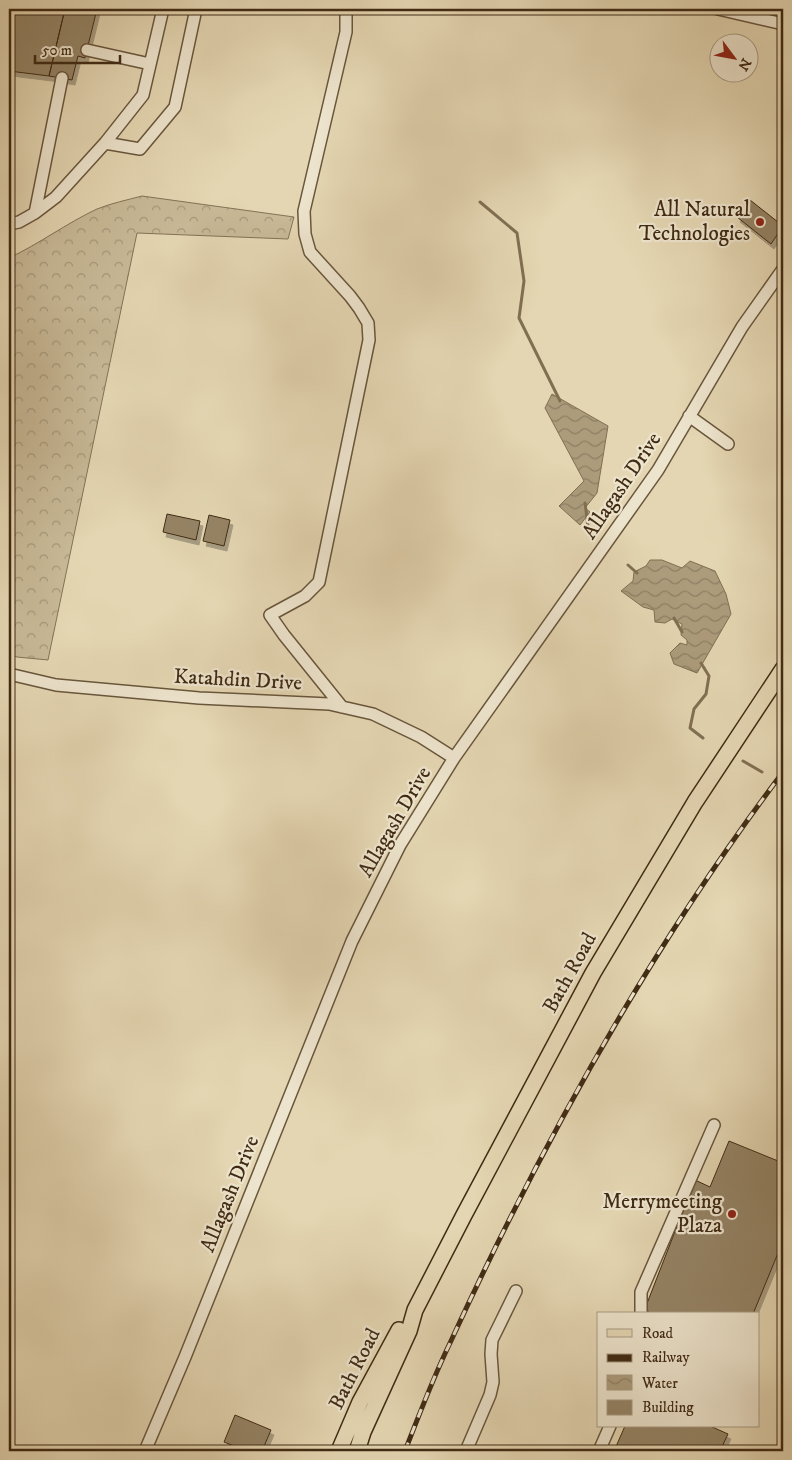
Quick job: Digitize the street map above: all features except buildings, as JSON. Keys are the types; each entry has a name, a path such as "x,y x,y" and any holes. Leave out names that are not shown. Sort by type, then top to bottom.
{"main road":[{"name":"Bath Road","path":"357,1451 367,1424 409,1331 415,1310 593,973 695,802 783,669"},
{"name":"Bath Road","path":"339,1451 360,1402 378,1367 408,1315 415,1310"}],"street":[{"path":"9,224 20,222 56,197 105,143 143,95 163,9"},
{"path":"105,143 140,149 175,107 196,9"},
{"path":"342,707 270,616 305,596 319,582 369,340 368,323 359,308 310,252 305,234 304,211 346,32 346,9"},
{"path":"718,9 783,24"},
{"path":"87,50 150,64"},
{"path":"35,213 62,78"},
{"name":"Allagash Drive","path":"145,1451 352,941 400,845 454,758 658,470 742,327 783,269"},
{"path":"690,416 728,444"},
{"name":"Katahdin Drive","path":"9,674 56,685 199,698 329,704 373,714 421,737 454,758"},
{"path":"641,1312 641,1292 714,1125"},
{"path":"466,1451 490,1395 493,1382 492,1340 516,1291"},
{"path":"599,1451 609,1428"}],"green space":[{"path":"142,196 294,217 288,239 137,233 48,660 17,657 9,654 9,258 97,209"}],"water":[{"path":"552,394 608,426 597,493 585,508 590,512 580,525 559,506 584,481 545,408"},
{"path":"650,560 662,560 682,568 690,561 715,571 726,594 731,614 697,673 674,664 670,653 680,643 687,645 687,640 681,635 682,624 672,619 665,623 655,622 654,610 643,607 621,591 633,581 634,572 646,566"}],"waterway":[{"path":"480,202 517,233 524,281 519,318 560,401"},
{"path":"585,503 589,534"},
{"path":"628,565 637,573"},
{"path":"674,618 682,632"},
{"path":"701,663 709,676 706,694 694,709 690,728 703,738"},
{"path":"743,761 762,772"}],"railway":[{"path":"405,1451 426,1397 485,1268 522,1194 601,1048 643,977 688,907 734,839 783,772"}],"place":[{"name":"All Natural Technologies","path":"760,222"},
{"name":"Merrymeeting Plaza","path":"732,1214"}]}
